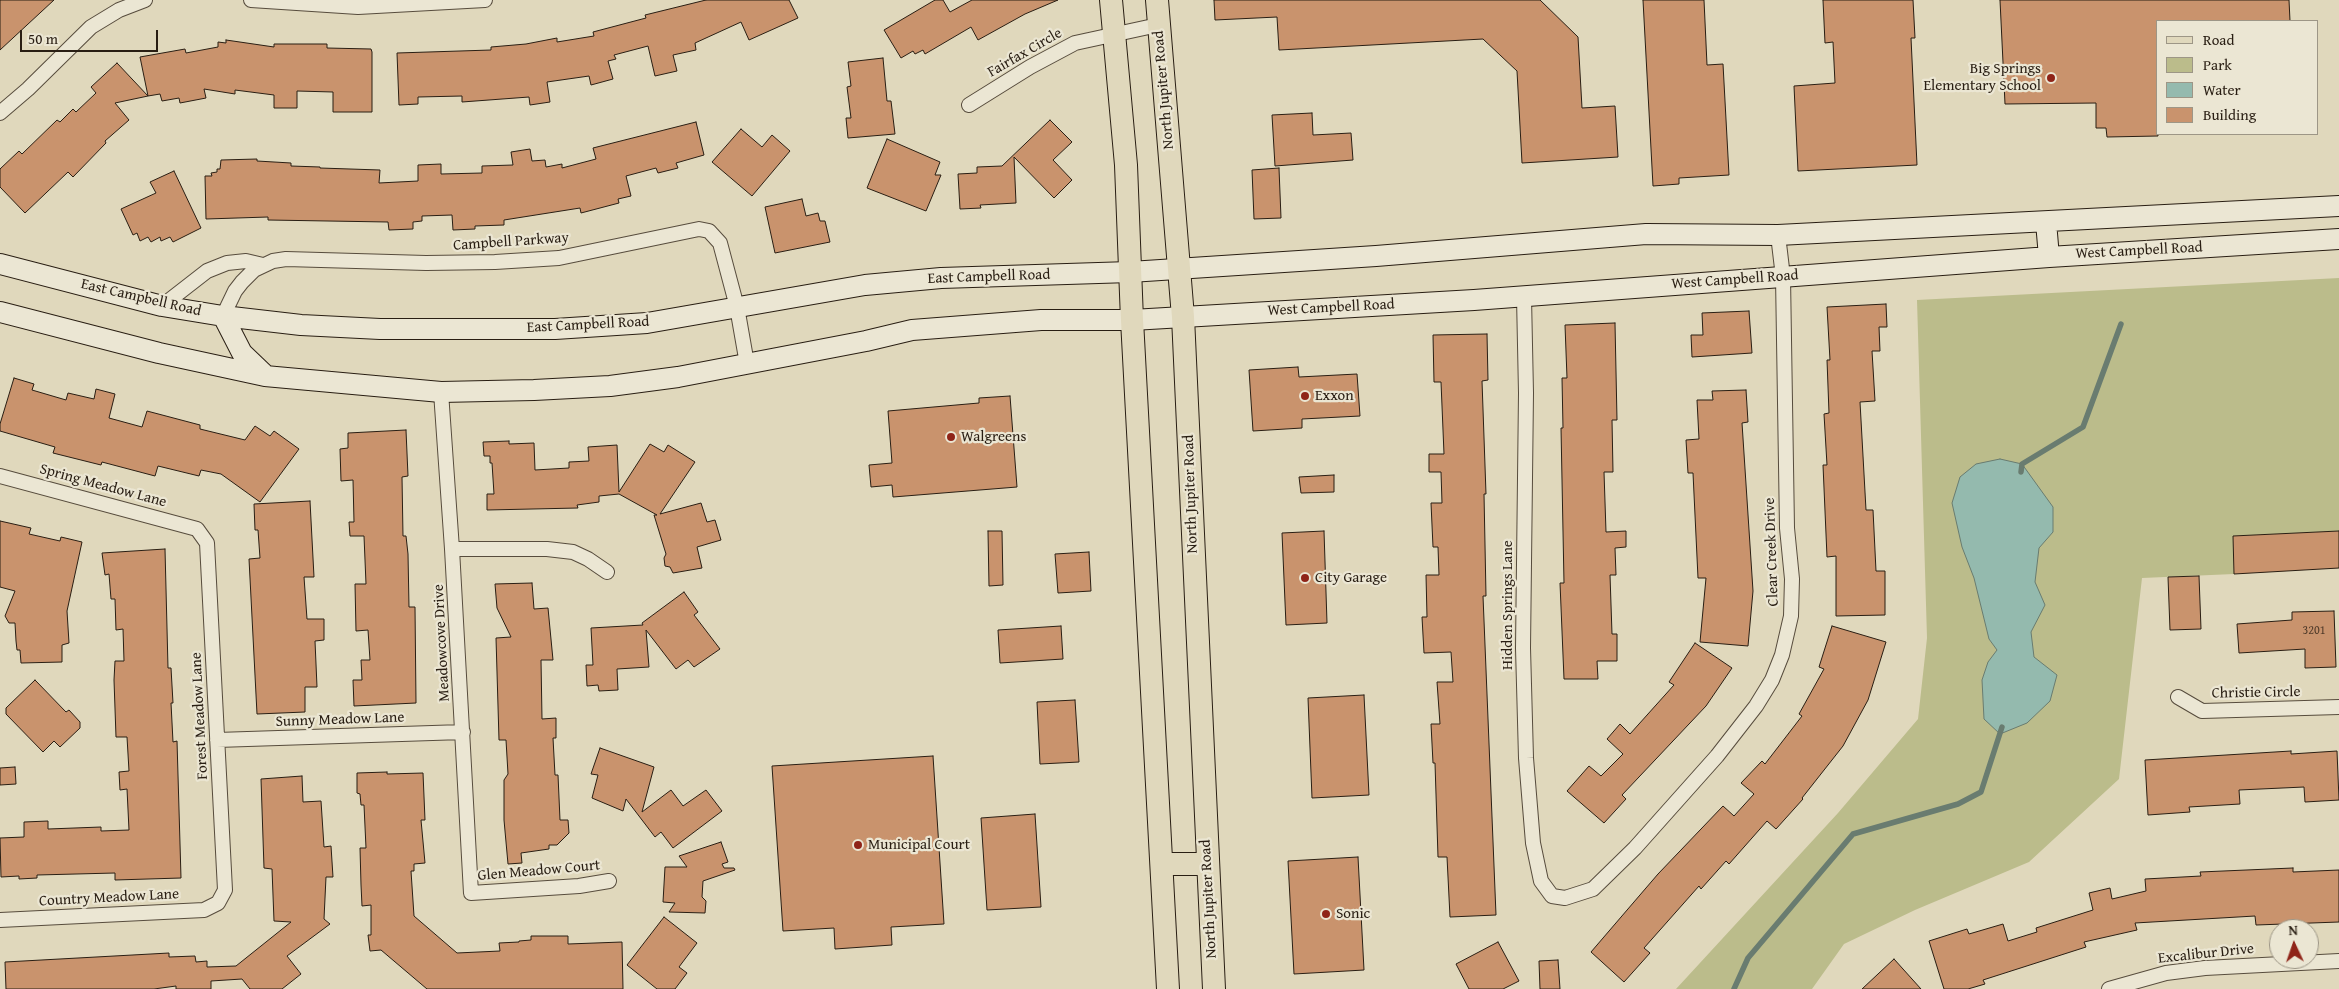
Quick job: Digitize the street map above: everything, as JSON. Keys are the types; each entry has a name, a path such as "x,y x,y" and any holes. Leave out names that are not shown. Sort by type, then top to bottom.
{"main road":[{"path":"1111,0 1126,165 1132,320 1168,989"},
{"name":"North Jupiter Road","path":"1156,0 1183,316 1214,989"},
{"path":"1178,268 1376,256 1646,234 1778,235 2339,206"},
{"path":"2046,222 2049,257"},
{"name":"West Campbell Road","path":"1132,320 1524,296 2049,257 2339,239"},
{"name":"East Campbell Road","path":"0,264 162,306 223,316 301,325 380,329 555,329 647,323 865,284 941,278 1130,272 1178,268"},
{"path":"0,312 160,353 265,376 441,392 610,386 747,364 912,330 1041,320 1132,320"},
{"path":"223,316 242,353 265,376"},
{"path":"1162,864 1207,864"}],"street":[{"path":"0,113 28,89 91,27 119,10 145,0"},
{"path":"251,0 358,7 485,0"},
{"name":"Fairfax Circle","path":"969,105 1030,67 1075,43 1158,25"},
{"name":"Campbell Parkway","path":"223,316 239,286 254,270 263,265 286,259 426,263 496,262 559,258 699,229 709,231 720,243 737,307 747,364"},
{"name":"Clear Creek Drive","path":"1565,898 1593,889 1636,848 1717,756 1756,706 1772,680 1782,655 1791,616 1792,579 1787,528 1783,277 1778,235"},
{"name":"Campbell Parkway","path":"162,306 207,271 227,263 246,261 263,265"},
{"name":"Hidden Springs Lane","path":"1524,296 1526,393 1523,648 1526,758 1533,843 1541,881 1552,896 1565,898"},
{"name":"Meadowcove Drive","path":"441,392 452,548 471,893"},
{"name":"Spring Meadow Lane","path":"0,476 197,528"},
{"name":"Forest Meadow Lane","path":"197,528 207,543 225,890 218,903"},
{"path":"452,548 547,549 573,552 588,559 607,572"},
{"name":"Christie Circle","path":"2178,697 2202,711 2339,707"},
{"name":"Sunny Meadow Lane","path":"217,740 463,732"},
{"name":"Glen Meadow Court","path":"471,893 580,886 609,881"},
{"name":"Country Meadow Lane","path":"0,920 204,910 218,903"},
{"name":"Excalibur Drive","path":"2109,989 2166,973 2205,968 2339,961"}],"green space":[{"path":"2339,278 2339,531 2233,536 2234,574 2142,578 2119,779 2029,862 1915,910 1844,944 1812,989 1676,989 1838,813 1918,719 1927,638 1917,300"}],"water":[{"path":"2000,459 2022,464 2053,507 2053,532 2039,548 2035,582 2045,605 2031,632 2034,657 2057,675 2050,701 2027,723 2000,734 1984,719 1982,680 1988,662 1997,650 1989,639 1974,578 1962,547 1952,503 1960,477 1976,464"}],"building":[{"path":"0,0 54,0 0,50"},
{"path":"706,0 789,0 798,18 749,40 741,22 695,43 696,50 673,55 677,71 655,76 648,46 614,55 616,59 608,61 613,79 591,85 589,76 547,82 550,102 530,105 529,97 462,102 462,96 418,97 418,104 399,105 397,53 491,50 491,47 526,44 557,38 557,42 594,36 593,32 646,18 645,15"},
{"path":"935,0 943,0 950,12 972,0 1058,0 1025,14 978,40 971,27 925,54 923,50 915,54 913,51 901,58 884,30"},
{"path":"1214,0 1540,0 1578,37 1582,108 1615,106 1618,157 1522,163 1517,71 1483,39 1279,50 1277,17 1215,20"},
{"path":"1643,0 1704,0 1707,65 1723,64 1729,175 1679,178 1679,184 1653,186"},
{"path":"1823,0 1913,0 1915,38 1911,38 1917,165 1798,171 1794,86 1835,83 1833,42 1825,43"},
{"path":"2000,0 2289,0 2290,20 2156,20 2156,135 2158,136 2107,137 2106,128 2096,128 2096,103 2005,104"},
{"path":"226,40 274,47 274,44 327,44 327,48 371,49 372,112 333,112 333,92 297,91 297,108 274,108 274,95 235,90 235,94 204,89 206,98 180,103 179,98 162,101 160,94 148,96 140,57 185,49 186,53 218,47 218,42 226,43"},
{"path":"883,58 887,101 891,101 895,134 848,138 846,118 851,118 847,87 851,86 848,62"},
{"path":"117,63 148,96 115,103 129,120 105,141 106,143 73,177 68,172 25,213 0,187 0,169 19,151 22,154 57,120 60,122 73,109 76,112 96,93 91,87"},
{"path":"1312,113 1313,135 1351,133 1353,160 1275,166 1272,115"},
{"path":"1050,120 1072,142 1053,160 1072,180 1054,198 1014,157 1016,203 980,205 981,208 960,209 958,174 977,173 977,167 1002,166"},
{"path":"696,122 704,155 676,163 678,168 658,173 656,168 626,176 631,196 618,199 619,203 581,213 580,208 504,220 504,225 475,226 475,229 453,230 452,215 422,216 422,221 413,222 413,229 389,230 388,222 268,220 268,217 206,219 205,176 212,176 211,173 217,172 217,169 220,169 221,160 257,159 257,161 291,163 291,166 380,170 379,183 418,181 418,165 441,164 441,174 482,173 482,166 513,165 511,152 530,149 532,161 545,160 546,167 562,164 562,168 596,159 593,148"},
{"path":"741,129 762,147 772,135 790,151 752,196 712,162"},
{"path":"887,139 940,162 935,175 941,175 926,211 867,188"},
{"path":"1279,168 1281,218 1254,219 1252,170"},
{"path":"174,171 201,228 173,242 170,237 161,241 160,237 151,242 148,237 140,241 137,233 133,235 121,209 156,193 150,182"},
{"path":"802,199 806,216 818,213 820,221 825,221 830,242 775,253 765,207"},
{"path":"1886,304 1887,327 1879,327 1880,351 1872,351 1875,401 1860,402 1866,510 1873,510 1876,571 1885,571 1885,615 1836,616 1836,556 1827,557 1823,465 1827,465 1824,414 1829,413 1827,360 1830,360 1827,307"},
{"path":"1749,311 1752,353 1692,357 1691,335 1703,335 1702,313"},
{"path":"1615,323 1617,420 1612,420 1613,472 1604,472 1606,532 1626,531 1626,547 1615,548 1616,575 1610,575 1612,634 1617,634 1617,661 1597,661 1598,679 1564,679 1560,583 1564,583 1561,428 1563,428 1562,378 1567,378 1565,325"},
{"path":"1487,334 1488,380 1482,381 1486,494 1484,494 1486,596 1483,596 1496,915 1450,917 1447,857 1438,857 1435,763 1433,763 1431,724 1440,724 1437,682 1453,682 1451,652 1424,653 1422,617 1427,617 1426,575 1439,575 1438,547 1433,547 1431,503 1442,503 1441,472 1429,472 1429,454 1444,454 1441,382 1434,382 1433,335"},
{"name":"Exxon","path":"1298,367 1299,377 1357,374 1360,416 1302,419 1302,428 1253,431 1249,370"},
{"path":"14,378 34,384 32,390 66,400 68,393 94,399 96,389 115,394 109,418 142,427 147,411 200,425 200,429 245,440 255,426 270,436 274,431 299,449 260,502 221,474 201,470 199,476 158,466 155,476 102,462 101,465 53,453 55,447 0,431 0,424"},
{"path":"1746,390 1748,422 1742,423 1753,591 1748,646 1700,642 1706,578 1698,578 1693,473 1688,473 1686,440 1699,439 1697,400 1713,400 1712,391"},
{"name":"Walgreens","path":"1010,396 1017,487 893,497 892,485 871,487 869,465 892,463 888,411 979,403 979,398"},
{"path":"406,430 408,476 402,477 403,536 406,536 408,554 409,607 415,607 416,703 354,706 353,680 362,680 361,660 370,660 368,630 356,631 355,584 366,584 364,536 350,536 349,522 354,522 353,480 341,481 340,449 348,448 348,433"},
{"path":"509,441 509,444 534,443 535,470 569,468 569,462 589,461 588,447 617,445 619,492 650,444 664,452 668,445 695,462 660,514 701,503 707,522 715,520 721,540 697,547 702,568 673,573 670,567 665,566 664,558 666,554 654,515 657,515 619,494 599,496 599,502 577,505 578,508 487,510 487,494 494,494 492,463 490,463 490,456 484,456 483,442"},
{"path":"1334,475 1334,492 1301,493 1299,477"},
{"path":"310,501 314,577 304,577 307,619 324,619 324,640 315,641 317,687 305,687 305,712 257,714 249,559 260,558 258,530 255,530 254,504"},
{"path":"0,521 31,528 29,534 60,541 61,537 82,542 67,611 69,643 62,645 62,662 21,663 20,650 17,650 15,623 9,623 5,616 15,591 0,587"},
{"path":"988,531 1002,531 1003,585 989,586"},
{"name":"City Garage","path":"1324,531 1327,623 1286,625 1282,533"},
{"path":"2339,531 2339,568 2234,574 2233,536"},
{"path":"165,549 168,668 171,668 173,742 177,741 181,878 115,880 115,873 37,875 37,878 19,879 19,876 1,877 0,838 24,837 24,822 48,821 48,829 101,827 101,831 129,830 127,789 120,790 119,772 129,771 127,737 116,737 114,680 115,661 124,661 123,629 116,630 115,599 111,599 109,574 105,575 102,553"},
{"path":"1089,552 1091,591 1058,593 1055,554"},
{"path":"2199,576 2201,629 2170,630 2168,577"},
{"path":"532,583 534,609 548,608 553,660 541,660 542,719 556,718 556,738 553,738 555,775 558,775 560,820 568,820 569,833 557,845 549,845 549,849 521,853 522,863 508,864 504,820 504,780 508,774 506,740 499,740 496,638 511,637 497,608 495,584"},
{"path":"684,592 698,612 694,615 720,649 694,667 688,660 676,669 646,630 649,667 617,669 618,690 599,691 598,685 587,686 586,665 593,665 591,628 643,625 642,623"},
{"path":"2334,611 2336,667 2305,668 2305,649 2239,653 2237,624 2292,620 2292,612"},
{"path":"1061,626 1063,659 1000,663 998,630"},
{"path":"1832,626 1886,642 1868,700 1843,746 1803,799 1776,829 1767,821 1729,864 1726,861 1701,889 1699,886 1644,948 1650,953 1624,982 1591,952 1658,874 1723,806 1734,816 1754,794 1741,783 1762,761 1765,764 1802,716 1799,714 1824,669 1819,667"},
{"path":"1695,643 1732,668 1706,706 1622,795 1626,799 1604,823 1567,791 1589,766 1601,776 1623,754 1607,739 1620,724 1630,734 1674,685 1669,682"},
{"path":"35,680 66,712 69,710 80,722 80,728 60,747 54,741 43,752 6,714 6,708"},
{"path":"1364,695 1369,795 1312,798 1308,698"},
{"path":"1075,700 1079,762 1040,764 1037,702"},
{"path":"600,748 654,767 642,812 671,790 683,806 706,790 722,811 673,848 661,832 655,837 626,799 623,811 592,798 598,775 591,774"},
{"path":"2291,751 2291,754 2337,751 2339,800 2305,802 2304,787 2239,790 2240,804 2189,807 2190,812 2148,815 2145,760"},
{"name":"Municipal Court","path":"933,756 944,924 891,927 892,945 835,949 834,928 783,931 772,766"},
{"path":"15,767 16,784 0,785 0,768"},
{"path":"387,772 387,774 423,773 425,820 421,820 425,863 414,864 414,871 411,871 414,916 457,953 500,951 499,943 531,940 531,936 568,936 568,944 622,942 623,989 427,989 381,950 370,951 368,935 371,935 371,905 362,906 360,848 366,848 364,805 361,805 360,794 357,793 357,773"},
{"path":"302,776 303,802 321,801 324,847 331,846 333,877 326,877 324,919 330,924 287,956 301,974 282,989 250,989 242,979 211,981 211,989 176,989 176,986 154,989 6,989 5,962 169,953 169,957 195,956 196,962 207,961 207,967 236,966 291,922 274,921 272,869 264,868 261,779"},
{"path":"1035,814 1041,907 987,910 981,818"},
{"path":"721,842 728,862 722,864 724,868 734,868 735,870 703,881 702,897 706,901 705,913 669,912 675,903 663,902 665,867 687,867 679,856"},
{"path":"1358,857 1364,970 1294,974 1288,861"},
{"path":"2293,868 2293,872 2339,870 2339,922 2319,923 2319,919 2269,919 2269,925 2256,925 2255,916 2135,923 2137,930 2084,942 2086,947 1983,980 1985,984 1968,989 1944,989 1929,941 1967,929 1969,934 2003,924 2008,941 2037,932 2036,928 2093,910 2089,893 2110,888 2112,899 2146,891 2145,879 2201,876 2200,872"},
{"path":"664,917 697,943 679,967 687,973 675,989 657,989 627,965"},
{"path":"1498,942 1519,981 1503,989 1469,989 1456,964"},
{"path":"1894,959 1921,989 1862,989"},
{"path":"1558,960 1560,989 1540,989 1539,961"}],"waterway":[{"path":"2021,472 2022,464 2083,427 2121,324"},
{"path":"1734,989 1748,958 1853,834 1958,804 1981,792 2002,727"}],"place":[{"name":"Big Springs Elementary School","path":"2051,78"},
{"name":"Exxon","path":"1305,396"},
{"name":"Walgreens","path":"951,437"},
{"name":"City Garage","path":"1305,578"},
{"name":"Municipal Court","path":"858,845"},
{"name":"Sonic","path":"1326,914"}]}
